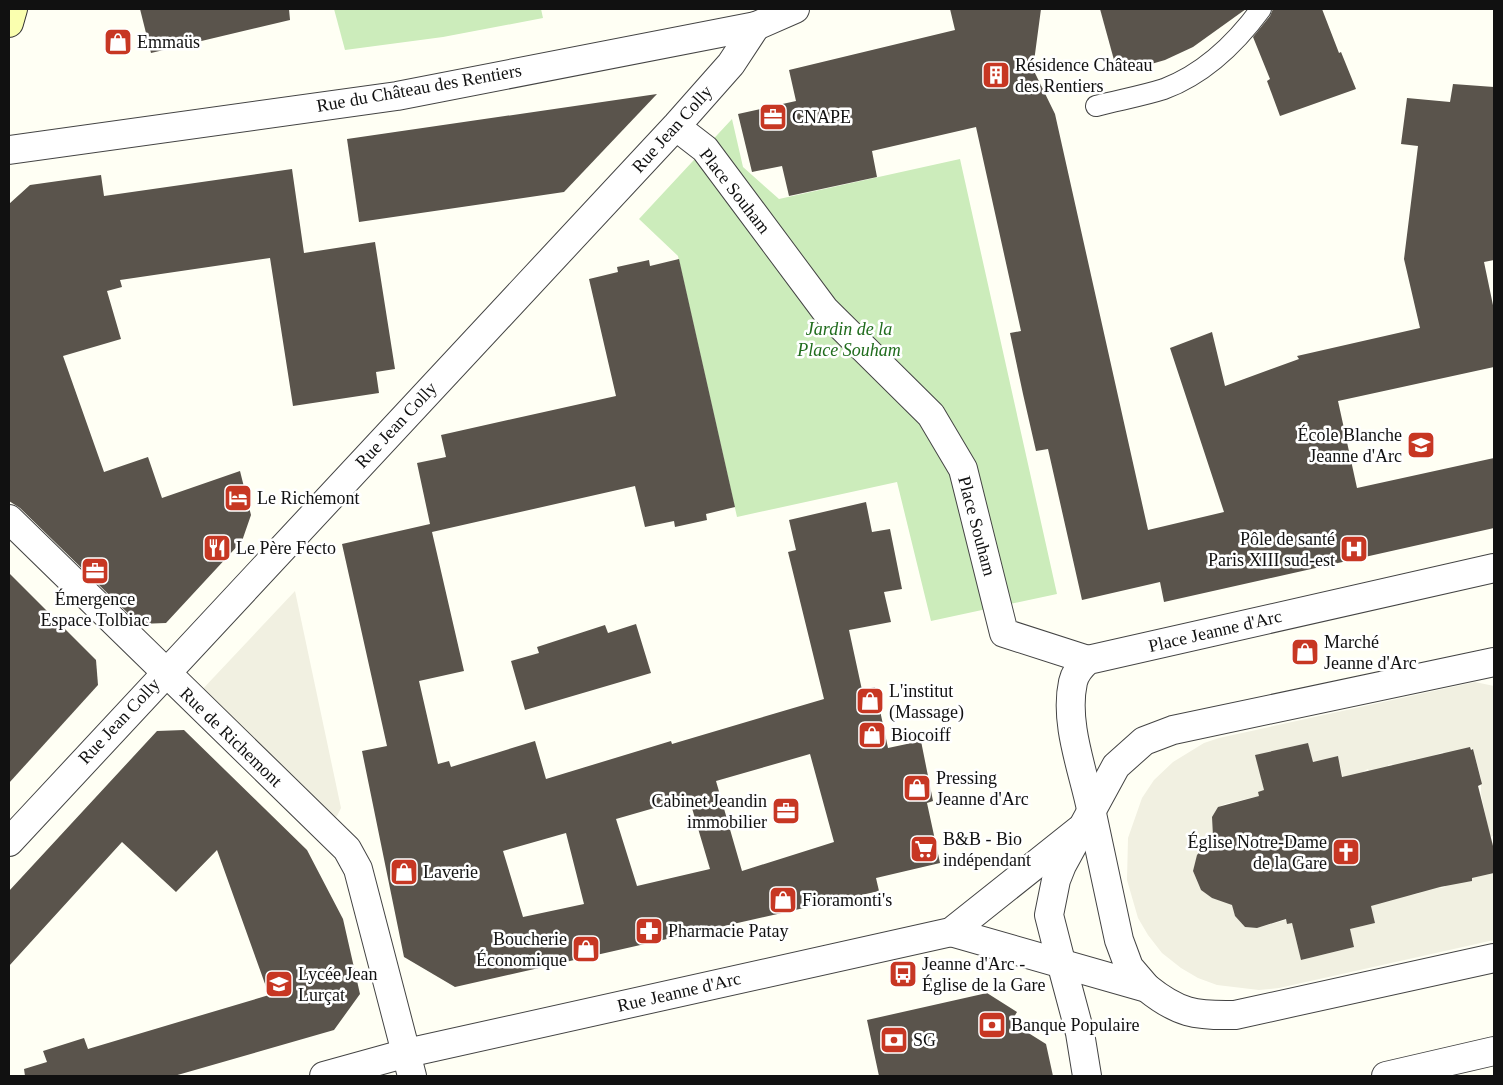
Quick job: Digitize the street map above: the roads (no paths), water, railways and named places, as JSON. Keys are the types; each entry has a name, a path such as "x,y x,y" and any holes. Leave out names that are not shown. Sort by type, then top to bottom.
{"main road":[{"path":"9,23 13,9"}],"street":[{"name":"Rue du Château des Rentiers","path":"9,150 244,115 397,96 795,9"},
{"name":"Rue Jean Colly","path":"9,842 164,672 677,125 731,64 755,17"},
{"name":"Place Souham","path":"683,132 705,149 825,310 931,415 962,469 1004,633 1088,660"},
{"name":"Rue de Richemont","path":"9,520 347,849 358,869 410,1064"},
{"name":"Place Jeanne d'Arc","path":"1088,660 1494,568"},
{"path":"1088,660 1078,670 1072,683 1072,722 1085,820 1119,940 1129,967 1146,988 1163,1001 1203,1016 1235,1015 1494,958"},
{"path":"1087,1076 1080,1033 1049,915 1056,880 1085,820 1116,766 1144,741 1166,732 1494,662"},
{"name":"Rue Jeanne d'Arc","path":"324,1076 410,1064 951,932 1085,820"},
{"name":"Rue Jeanne d'Arc","path":"951,932 1061,962"},
{"path":"1061,962 1146,988"},
{"path":"1386,1076 1494,1051"}],"lane":[{"path":"1096,106 1164,88 1201,70 1242,35 1261,9"}],"place":[{"name":"Emmaüs","path":"118,42"},
{"name":"Résidence Château des Rentiers","path":"996,75"},
{"name":"CNAPE","path":"773,117"},
{"name":"École Blanche Jeanne d'Arc","path":"1421,445"},
{"name":"Le Richemont","path":"238,498"},
{"name":"Le Père Fecto","path":"217,548"},
{"name":"Pôle de santé Paris XIII sud-est","path":"1354,549"},
{"name":"Émergence Espace Tolbiac","path":"95,571"},
{"name":"Marché Jeanne d'Arc","path":"1305,652"},
{"name":"L'institut (Massage)","path":"870,701"},
{"name":"Biocoiff","path":"872,735"},
{"name":"Pressing Jeanne d'Arc","path":"917,788"},
{"name":"Cabinet Jeandin immobilier","path":"786,811"},
{"name":"B&B - Bio indépendant","path":"924,849"},
{"name":"Église Notre-Dame de la Gare","path":"1346,852"},
{"name":"Laverie","path":"404,872"},
{"name":"Fioramonti's","path":"783,900"},
{"name":"Pharmacie Patay","path":"649,931"},
{"name":"Boucherie Économique","path":"586,949"},
{"name":"Jeanne d'Arc - Église de la Gare","path":"903,974"},
{"name":"Lycée Jean Lurçat","path":"279,984"},
{"name":"Banque Populaire","path":"992,1025"},
{"name":"SG","path":"894,1040"}],"park label":[{"name":"Jardin de la Place Souham","path":"849,339"}]}
